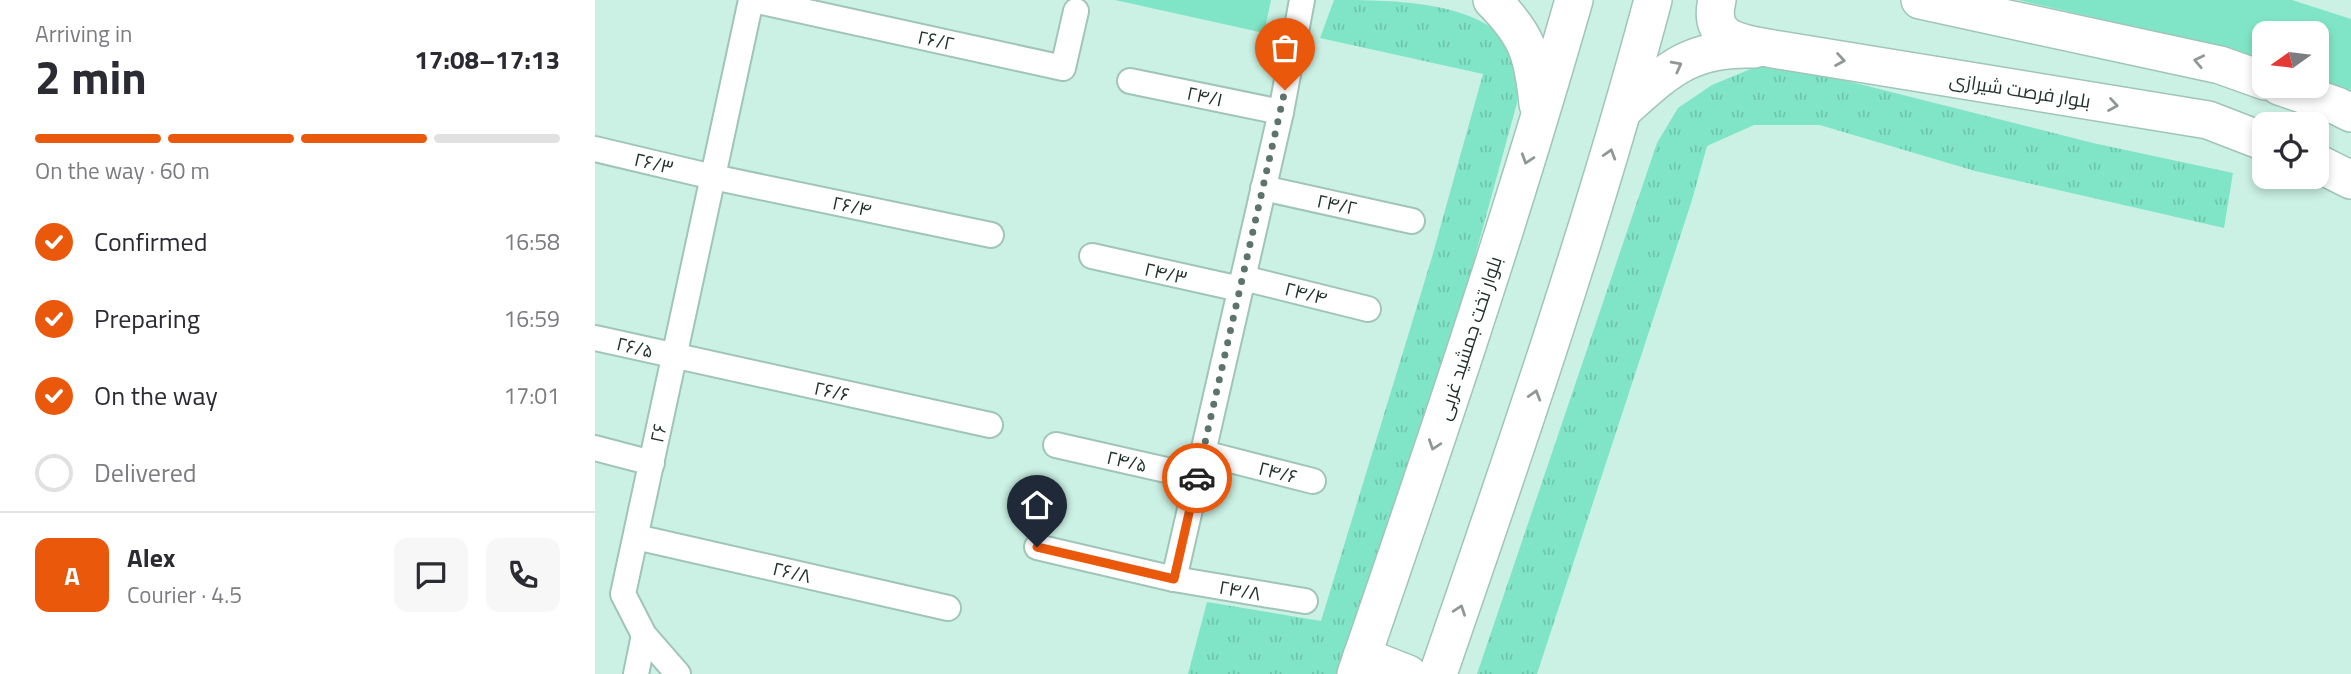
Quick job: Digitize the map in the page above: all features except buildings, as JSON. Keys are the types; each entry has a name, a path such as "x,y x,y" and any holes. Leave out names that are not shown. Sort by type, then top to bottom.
{"main road":[{"path":"1492,0 1523,37 1534,62 1540,120"},
{"name":"بلوار تخت جمشید غربی","path":"1359,665 1455,384 1540,120 1574,0"},
{"path":"1438,674 1531,406 1624,109 1653,0"},
{"path":"1717,0 1714,11 1720,31 1730,40 1773,49"},
{"path":"1920,0 2220,65 2252,76"},
{"path":"1624,109 1666,72 1703,52 1737,48 1773,49"},
{"name":"بلوار فرصت شیرازی","path":"1773,49 2208,120 2252,137"},
{"path":"2314,98 2351,113"},
{"path":"2329,169 2351,180"},
{"path":"1359,665 1408,674"}],"street":[{"name":"۲۶/۲","path":"752,0 1063,68 1076,11"},
{"name":"۲۶","path":"678,674 644,635 623,594 752,0"},
{"path":"1174,579 1281,112 1302,0"},
{"name":"۲۴/۱","path":"1130,81 1281,112"},
{"name":"۲۶/۳","path":"595,149 713,177"},
{"name":"۲۶/۴","path":"713,177 991,235"},
{"name":"۲۴/۲","path":"1263,188 1412,220"},
{"name":"۲۴/۳","path":"1092,256 1242,283"},
{"name":"۲۴/۴","path":"1242,283 1368,309"},
{"name":"۲۶/۵","path":"595,338 675,356"},
{"name":"۲۶/۶","path":"675,356 990,425"},
{"name":"۲۴/۵","path":"1056,444 1200,465"},
{"path":"595,448 652,463"},
{"name":"۲۴/۶","path":"1200,465 1313,481"},
{"name":"۲۶/۸","path":"636,537 948,608"},
{"name":"۲۴/۸","path":"1037,547 1174,579 1305,601"},
{"path":"636,674 644,635"}],"green space":[{"path":"1115,0 1271,0 1264,33"},
{"path":"1334,0 1413,3 1466,15 1488,25 1505,40 1516,60 1517,103 1448,355 1338,674 1188,674 1207,602 1321,621 1432,257 1483,74 1320,38"},
{"path":"2018,0 2292,0 2351,19 2351,94 2329,86 2329,21 2252,21 2252,58 2223,47"},
{"path":"1758,66 1796,68 2093,143 2233,173 2224,228 1975,171 1820,125 1754,125 1707,146 1692,200 1537,674 1477,674 1657,143 1678,108 1712,85"}],"way so far":[{"path":"1197,478 1285,90"}],"route":[{"path":"1037,547 1174,579 1197,478"}]}
